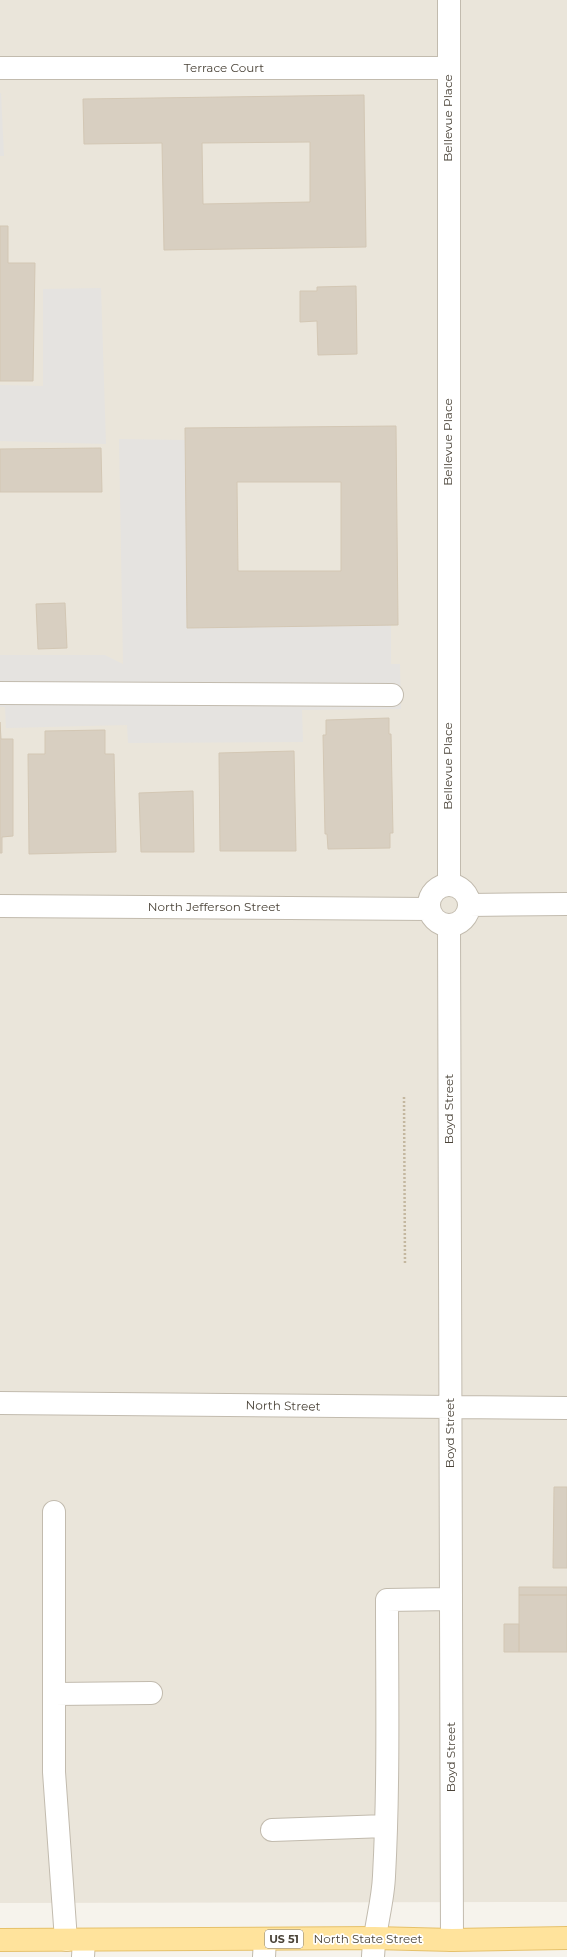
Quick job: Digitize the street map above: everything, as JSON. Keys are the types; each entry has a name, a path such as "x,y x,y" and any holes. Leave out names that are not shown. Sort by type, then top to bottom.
{"main road":[{"name":"North State Street","path":"0,1940 78,1946 373,1948 452,1940 567,1938"}],"street":[{"name":"Bellevue Place","path":"449,0 449,885"},
{"name":"Terrace Court","path":"0,68 448,68"},
{"path":"0,693 392,695"},
{"path":"449,885 461,888 468,898 469,905 466,917 455,925 449,926 436,921 429,909 431,895 442,886 449,885"},
{"path":"469,905 567,904"},
{"name":"North Jefferson Street","path":"0,906 429,909"},
{"name":"Boyd Street","path":"449,926 452,1940"},
{"name":"North Street","path":"0,1403 567,1408"},
{"path":"54,1512 54,1772 78,1946"},
{"path":"373,1948 384,1878 386,1826 387,1600 451,1599"},
{"path":"55,1694 151,1693"},
{"path":"272,1830 386,1826"}],"path":[{"path":"404,1097 405,1265"}],"shaded area":[{"path":"0,0 567,0 567,1902 0,1903"},
{"path":"1,93 4,156 0,156"},
{"path":"101,288 106,444 0,441 0,385 43,386 43,289"},
{"path":"119,439 185,440 187,628 391,625 391,664 400,664 401,709 302,710 303,742 128,743 127,725 6,728 5,707 0,707 0,655 105,655 123,664"}],"building":[{"path":"364,95 366,247 164,250 162,143 84,144 83,99","holes":["310,142 310,202 203,204 202,143"]},
{"path":"0,226 8,226 8,263 35,263 33,381 0,381"},
{"path":"356,286 357,354 318,355 317,321 300,322 300,291 317,291 317,287"},
{"path":"396,426 398,625 187,628 185,428","holes":["237,482 341,482 341,571 238,571"]},
{"path":"101,448 102,492 0,492 0,449"},
{"path":"65,603 67,648 38,649 36,604"},
{"path":"389,718 389,734 391,734 393,833 390,833 390,848 328,849 327,834 325,834 323,735 326,735 326,720"},
{"path":"0,722 1,739 13,739 13,836 2,837 2,853 0,853"},
{"path":"105,730 105,754 114,754 116,852 29,854 28,754 45,754 45,731"},
{"path":"294,751 296,851 220,851 219,753"},
{"path":"193,791 194,852 141,852 139,793"},
{"path":"554,1487 567,1487 567,1568 553,1568"},
{"path":"519,1587 567,1587 567,1595 519,1595"},
{"path":"519,1595 567,1595 567,1652 519,1652"},
{"path":"504,1624 519,1624 519,1652 504,1652"}]}
